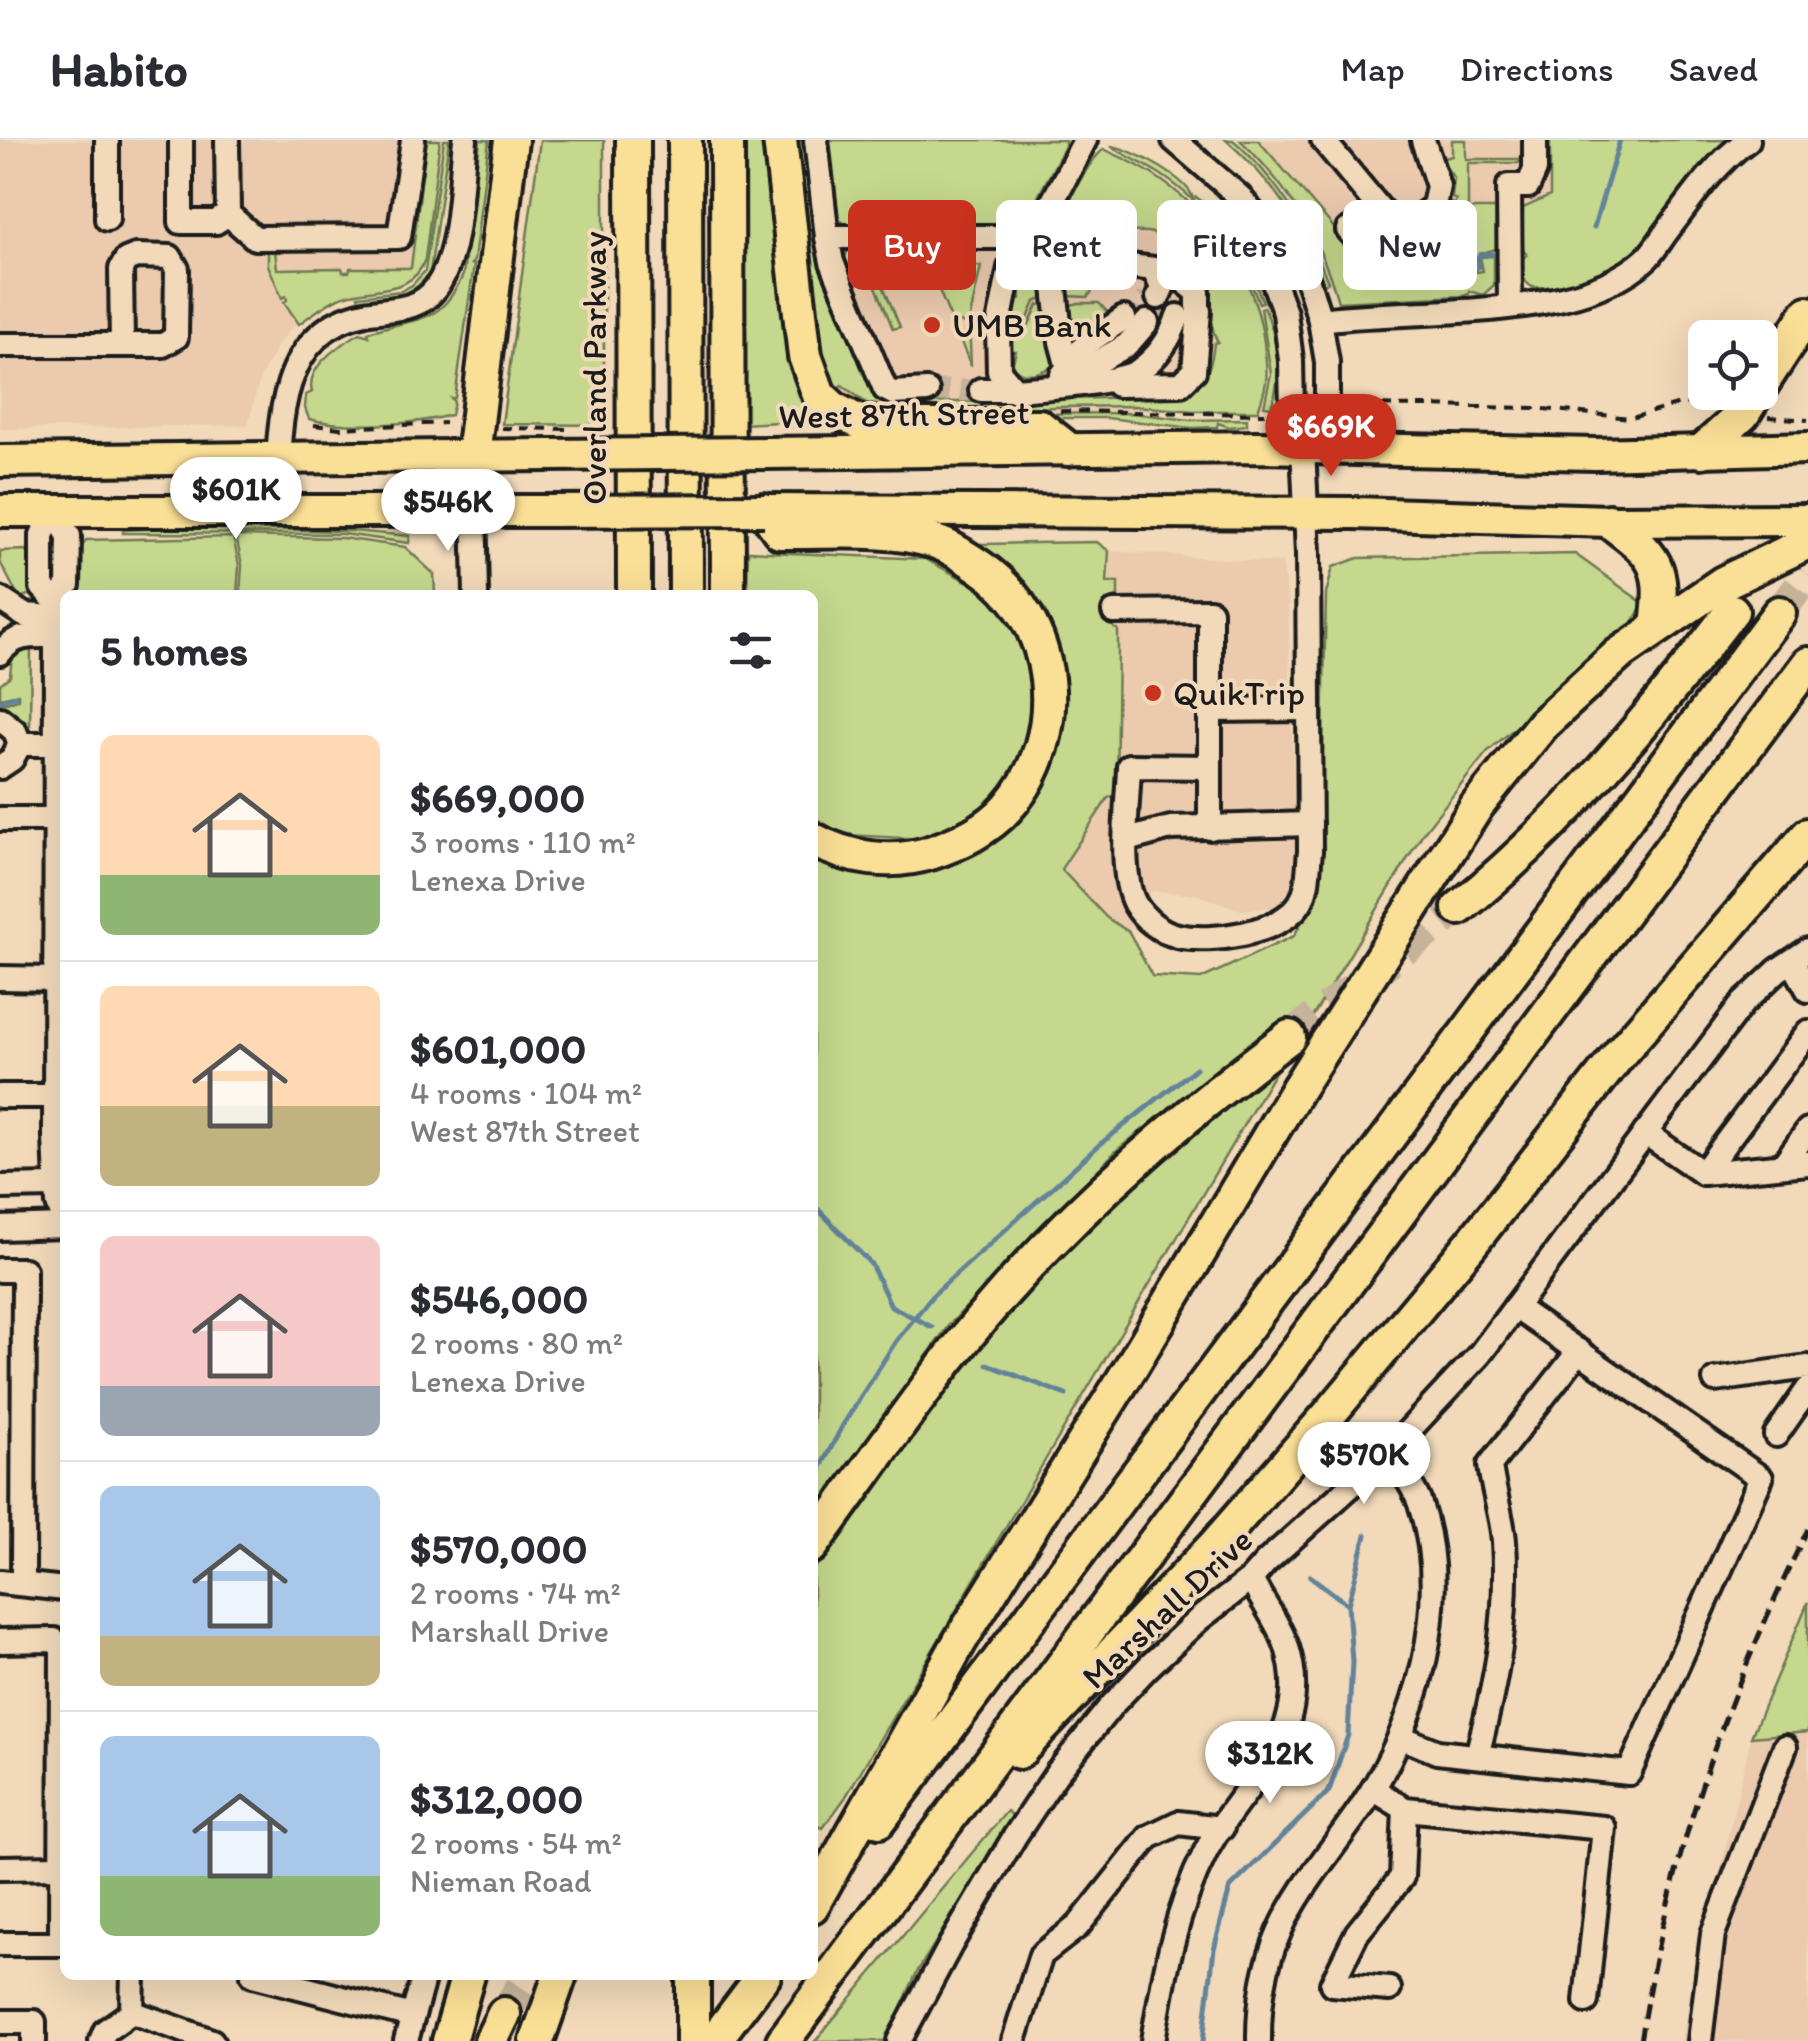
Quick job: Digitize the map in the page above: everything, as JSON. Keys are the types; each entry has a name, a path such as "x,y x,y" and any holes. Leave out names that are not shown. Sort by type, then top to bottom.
{"highway":[{"path":"473,456 511,140"},
{"name":"Overland Parkway","path":"633,140 634,590"},
{"path":"685,140 686,590"},
{"path":"727,140 728,590"},
{"path":"780,140 805,356 814,387 825,402 848,418 876,426 1039,426 1068,449"},
{"path":"1778,360 1808,314"},
{"path":"1702,451 1741,410"},
{"path":"764,510 780,532 908,536 936,542 968,558 990,573 1020,606 1038,640 1047,676 1048,722 1034,768 1006,810 987,825 946,848 892,859 842,852 818,842"},
{"path":"1609,521 1642,546 1657,570 1661,592 1656,626"},
{"path":"818,1897 960,1641 1477,806 1543,724 1591,678 1656,626 1722,582 1808,542"},
{"path":"1459,908 1506,869 1607,767 1732,611"},
{"path":"818,1900 1778,614"},
{"path":"782,2041 1808,664"},
{"path":"914,1863 1215,1545 1332,1411 1472,1244 1620,1052 1808,835"},
{"path":"818,1538 974,1329 1053,1239 1155,1143 1289,1036"},
{"path":"449,2041 467,1980"},
{"path":"538,2041 558,1980"},
{"path":"693,1980 693,2041"},
{"path":"714,2041 760,1980"}],"main road":[{"name":"West 87th Street","path":"0,460 548,455 774,440 1068,449 1304,447 1596,454 1808,448"},
{"path":"54,512 58,495 68,481 200,477 234,458"},
{"path":"0,510 764,510 1808,520"}],"street":[{"path":"107,140 107,219"},
{"path":"181,140 181,222 216,222 228,214"},
{"path":"227,140 228,214 255,238 399,237 413,140"},
{"path":"277,512 278,457 286,390 304,354 328,331 350,318 413,305 432,294 449,262 465,140"},
{"path":"816,140 832,262 886,389 927,391"},
{"path":"1052,200 1085,140"},
{"path":"1174,140 1242,200"},
{"path":"1323,140 1373,200"},
{"path":"1422,140 1433,166 1437,200"},
{"path":"1510,306 1508,186 1528,186 1535,170 1535,140"},
{"path":"1320,320 1510,306 1564,299 1610,283 1648,257 1716,168 1748,140"},
{"path":"827,237 996,241"},
{"path":"1137,267 1153,269"},
{"path":"1061,377 1181,384 1191,374 1153,269"},
{"path":"981,390 1015,390 1061,377 1135,374 1158,353 1174,330 1153,269"},
{"path":"1006,290 998,332 1000,371 1015,390"},
{"path":"1055,290 1061,377"},
{"path":"1210,767 1128,766 1130,891 1136,906 1156,927 1179,936 1246,935 1272,926 1300,903 1307,886 1310,824 1304,447 1292,412 1292,360 1285,313 1276,290"},
{"path":"1304,447 1327,408 1327,362 1311,290"},
{"path":"1061,377 1164,308"},
{"path":"0,345 122,345"},
{"path":"473,456 476,590"},
{"path":"54,512 69,536 66,590"},
{"path":"0,598 24,615 56,618"},
{"path":"60,607 56,618 60,915 56,980 60,1137 56,1186 60,1210"},
{"path":"1114,612 1210,611 1210,828"},
{"path":"1,651 9,641 56,618"},
{"path":"1210,710 1309,709"},
{"path":"0,719 15,732 20,744"},
{"path":"20,744 56,744"},
{"path":"0,767 12,759 20,744"},
{"path":"0,819 56,819"},
{"path":"1127,840 1171,828 1310,824"},
{"path":"1800,956 1808,990"},
{"name":"Marshall Drive","path":"899,2041 1015,1836 1111,1706 1199,1619 1251,1580 1390,1451 1480,1354 1742,1004 1800,956"},
{"path":"0,978 56,980"},
{"path":"1703,1173 1808,1032"},
{"path":"0,1096 56,1096"},
{"path":"1783,1165 1808,1130"},
{"path":"1646,1133 1703,1173 1808,1163"},
{"path":"0,1188 56,1186"},
{"path":"0,1228 60,1224"},
{"path":"0,1270 24,1270 12,1582 60,1589"},
{"path":"1401,1737 1437,1752 1629,1772 1761,1478 1515,1307"},
{"path":"1476,1756 1498,1676 1506,1602 1504,1537 1490,1465 1579,1352"},
{"path":"1715,1380 1808,1367"},
{"path":"1776,1435 1808,1389"},
{"path":"1259,2041 1263,1981 1282,1922 1372,1789 1401,1737 1417,1692 1428,1635 1428,1537 1419,1501 1390,1451"},
{"path":"1153,2041 1172,1933 1186,1891 1222,1828 1279,1747 1288,1726 1293,1673 1286,1644 1251,1580"},
{"path":"0,1640 54,1640 60,1646"},
{"path":"1700,2041 1713,1934 1785,1747"},
{"path":"1372,1789 1406,1809 1604,1828 1586,2001"},
{"path":"1390,1990 1332,1984 1357,1933 1402,1876 1406,1809"},
{"path":"1014,2041 1040,1955 1078,1926 1149,1837 1178,1822 1222,1828"},
{"path":"0,1868 60,1867"},
{"path":"0,1944 60,1944"},
{"path":"132,2012 133,1980"},
{"path":"272,1980 412,2016"},
{"path":"406,2041 423,1980"},
{"path":"101,2041 105,2031 132,2012"},
{"path":"132,2012 212,2041"},
{"path":"0,2022 34,2022 34,2041"}],"path":[{"path":"1364,405 1535,408 1631,418 1688,404"},
{"path":"1778,408 1808,420"},
{"path":"774,440 808,418"},
{"path":"314,425 340,428 445,423"},
{"path":"502,428 576,429"}],"shaded area":[{"path":"0,140 438,140 420,269 344,293 290,329 260,378 248,425 0,429"},
{"path":"832,140 1061,145 1109,159 1170,200 1157,200 1157,290 1213,290 1228,408 917,418 867,412 833,389"},
{"path":"1243,140 1690,140 1552,218 1477,248 1477,200 1343,200 1343,256 1323,244 1323,200 1291,200 1267,163"},
{"path":"1109,551 1282,563 1288,601 1296,884 1283,906 1242,910 1198,895 1152,891 1129,932 1107,918 1061,869 1109,798"},
{"path":"1808,1732 1808,2041 1681,2041 1751,1737"}],"green space":[{"path":"426,140 440,140 425,259 419,271 401,285 341,297 299,324 284,302 286,296 282,298 268,265 268,251 275,250 277,269 342,268 349,272 350,268 411,268"},
{"path":"444,140 449,140 430,272 408,292 390,298 359,300 358,296 401,291 425,271"},
{"path":"480,140 489,140 451,415 380,424 309,419 306,395 312,392 314,374 334,350 360,333 369,336 368,332 424,318 454,292 463,275"},
{"path":"540,140 604,140 604,425 502,424"},
{"path":"742,140 773,140 814,407 798,421 742,424"},
{"path":"795,140 806,140 803,148 807,148 818,253 873,387 918,403 1175,396 1193,389 1204,377 1214,343 1218,342 1208,290 1250,290 1259,316 1267,376 1258,411 1134,406 901,409 866,403 842,385 833,390 819,360"},
{"path":"827,140 1065,140 1036,200 996,200 996,223 976,224 976,200 848,200 848,225 839,220"},
{"path":"1226,140 1241,147 1286,200 1281,200"},
{"path":"1240,140 1258,140 1310,200 1291,200"},
{"path":"1452,140 1466,140 1466,159 1520,159 1523,152 1523,160 1518,163 1468,163 1468,200 1456,200 1452,198 1454,178 1440,159 1452,156"},
{"path":"1550,140 1731,140 1626,258 1600,275 1570,285 1532,287 1521,271 1522,259 1527,255 1522,248 1523,208 1550,196"},
{"path":"1111,146 1159,167 1182,183 1193,199 1200,200 1193,200 1160,174"},
{"path":"1104,149 1186,200 1157,200 1157,234 1137,232 1137,200 1071,200 1090,164"},
{"path":"1477,209 1496,209 1496,249 1479,254 1477,266"},
{"path":"1323,215 1343,238 1343,290 1477,290 1477,272 1483,271 1480,257 1494,256 1494,285 1483,295 1469,291 1461,296 1338,302 1323,259"},
{"path":"877,290 885,290 900,327 893,329"},
{"path":"939,290 976,290 969,322 971,366 960,340 966,332 965,324 951,319"},
{"path":"1021,290 1046,290 1048,297 1035,302 1023,329 1010,330 1015,302 1021,298"},
{"path":"1064,290 1093,290 1088,297 1066,296"},
{"path":"1099,303 1111,316 1078,337 1071,333 1066,306"},
{"path":"1048,304 1057,362 1040,372 1022,373 1012,366 1016,351 1012,351 1010,337 1025,333 1038,305"},
{"path":"1264,307 1277,357 1277,383 1271,407 1264,406 1271,374 1261,308"},
{"path":"1132,413 1190,420 1247,419 1247,425 1229,427 1218,423 1217,427 1192,428 1107,418 1028,418 1025,414"},
{"path":"165,528 352,531 410,536 409,543 343,534 123,533"},
{"path":"236,536 342,538 405,547 434,574 435,590 240,590 242,565"},
{"path":"233,537 239,565 237,590 77,590 77,556 86,540"},
{"path":"1097,542 1109,551 1107,582 1118,582 1118,596 1114,598 1114,628 1118,630 1116,795 1108,798 1061,869 1107,918 1129,932 1152,976 1201,979 1294,936 1320,887 1326,594 1333,567 1358,558 1575,554 1643,603 1630,628 1487,752 1423,833 1310,1021 1279,1023 1117,1150 948,1326 818,1509 818,852 891,871 1027,798 1056,758 1067,703 1062,665 1044,618 980,551 981,544"},
{"path":"26,550 31,558 31,594 19,598 0,562 0,551"},
{"path":"748,551 925,559 981,589 1018,626 1039,695 1028,754 988,810 924,839 845,835 818,820 818,590 747,590"},
{"path":"22,647 31,649 30,725 26,728 1,704 18,699 18,694 0,698 0,684 10,676 14,656"},
{"path":"1281,1062 845,1798 823,1828 818,1826 818,1564 941,1386 1061,1247"},
{"path":"1808,1602 1808,1732 1751,1737"},
{"path":"1007,1811 1013,1816 917,1972 886,2041 815,2041"}],"waterway":[{"path":"1594,227 1620,140"},
{"path":"1479,267 1480,255 1496,254"},
{"path":"0,701 15,696"},
{"path":"818,1472 896,1341 932,1296 1098,1146 1196,1068"},
{"path":"818,1209 871,1264 891,1306 932,1327"},
{"path":"987,1364 1066,1395"},
{"path":"1203,2041 1214,1949 1230,1888 1329,1791 1348,1735 1352,1662 1348,1605 1366,1535"},
{"path":"1310,1576 1347,1604"}],"tunnel":[{"path":"1130,326 1141,315 1148,295"},
{"path":"1161,320 1168,300"},
{"path":"927,391 981,390"},
{"path":"1779,613 1808,574"},
{"path":"1289,1037 1459,908"},
{"path":"504,2014 526,1980"}],"railway":[{"path":"1640,2041 1667,1906 1704,1779 1751,1654 1808,1529"}],"place":[{"name":"UMB Bank","path":"932,325"},
{"name":"QuikTrip","path":"1153,693"}]}
